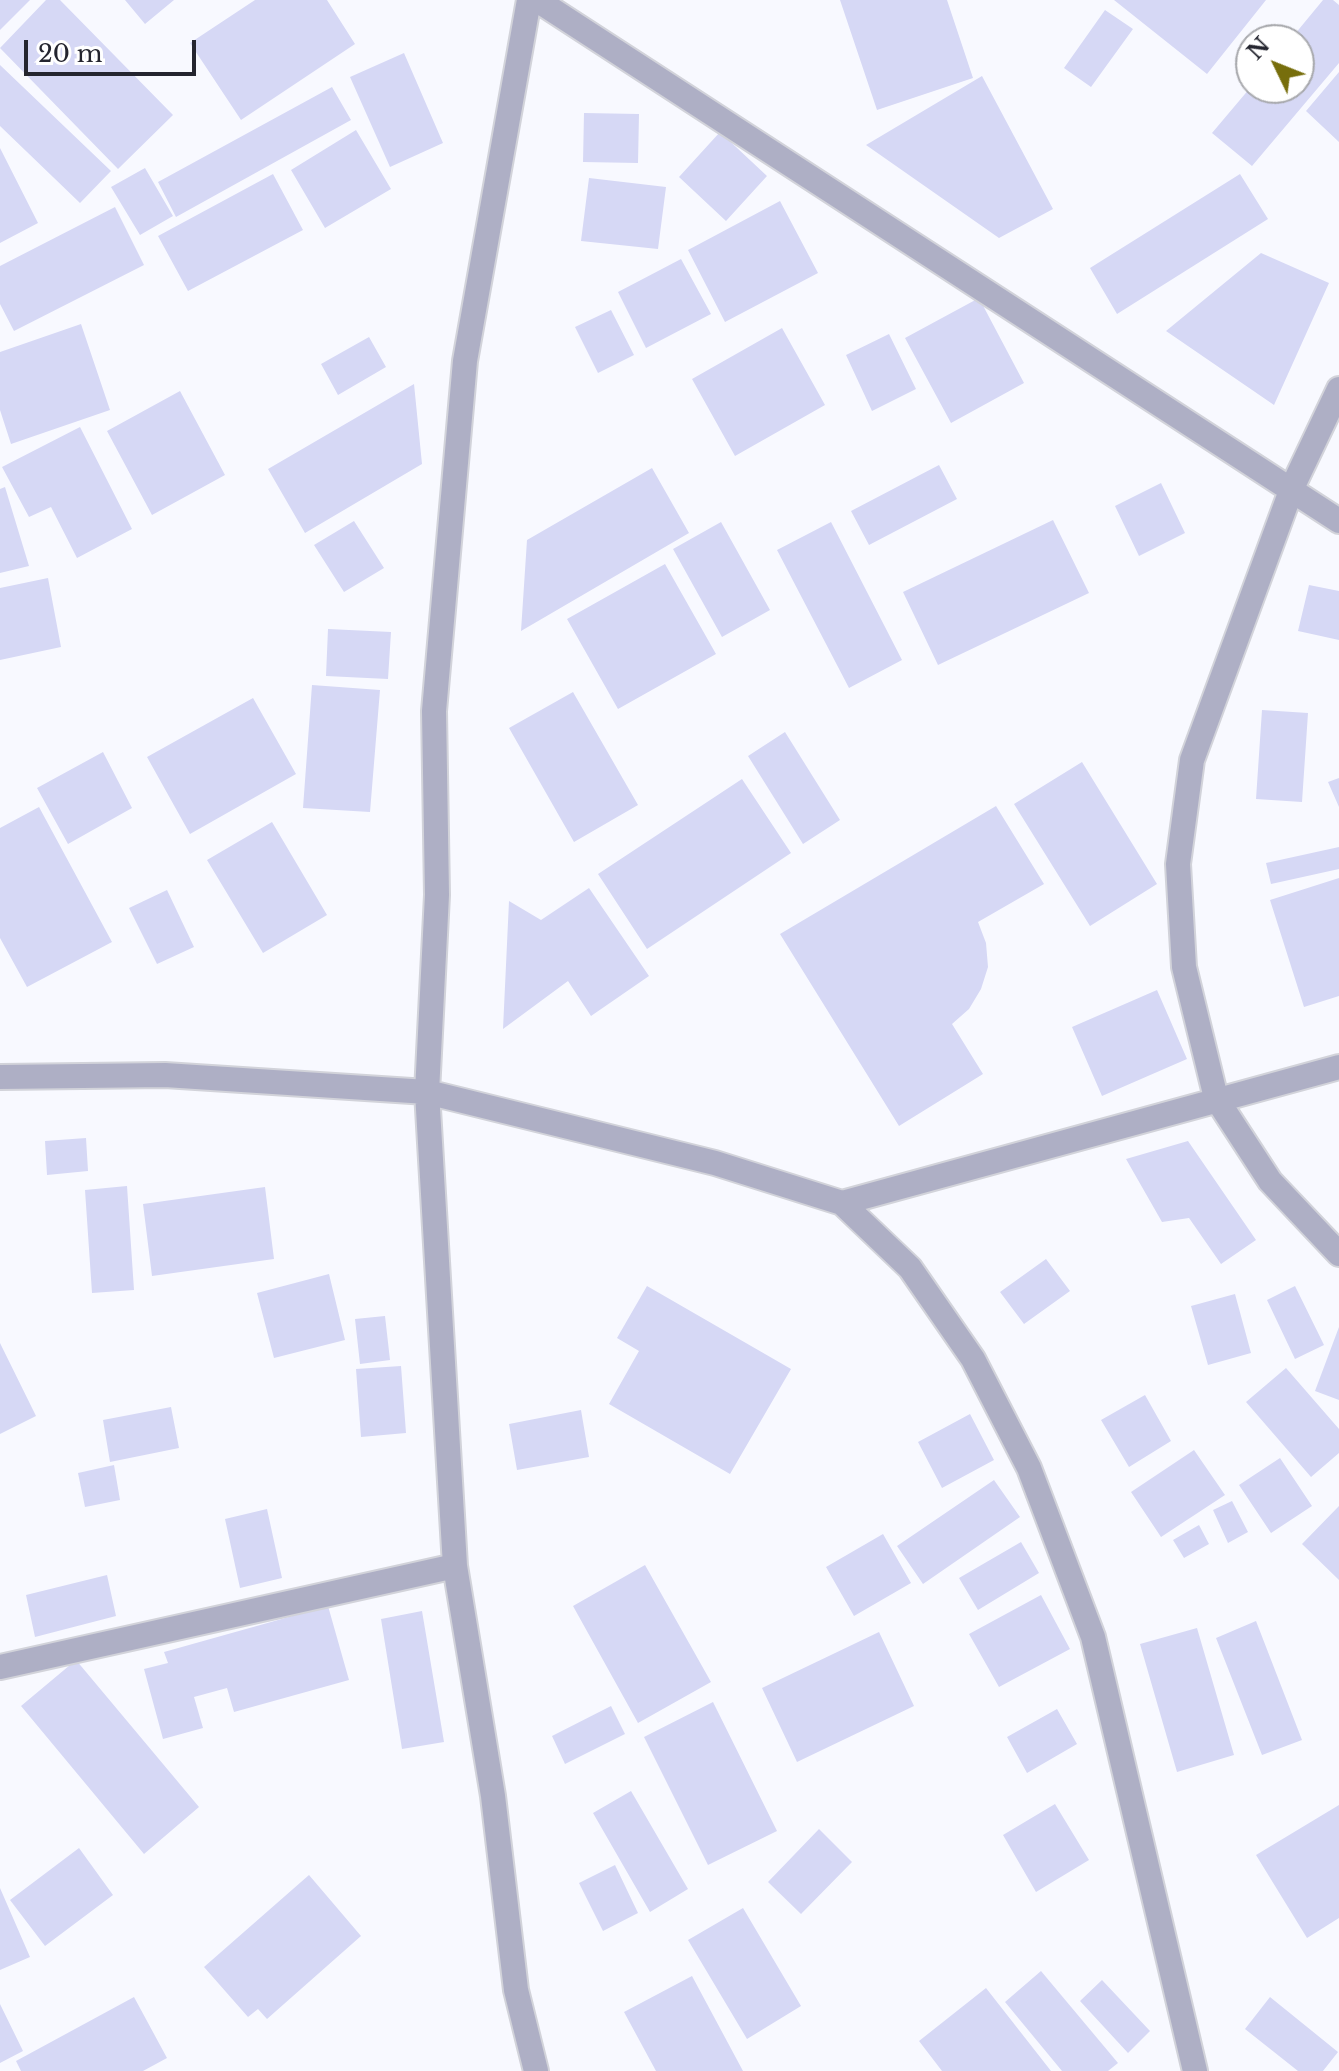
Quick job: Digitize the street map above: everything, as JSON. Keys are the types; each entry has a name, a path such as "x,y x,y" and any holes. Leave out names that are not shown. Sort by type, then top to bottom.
{"street":[{"path":"529,0 465,361 434,711 437,895 427,1092 455,1566 493,1796 516,1990 536,2071"},
{"path":"537,0 1339,521"},
{"path":"1339,389 1292,488 1192,760 1178,864 1184,967 1216,1098 1270,1181 1339,1254"},
{"path":"842,1203 1216,1098 1339,1067"},
{"path":"0,1077 165,1075 427,1092 715,1163 842,1203 910,1268 973,1359 1029,1468 1093,1637 1195,2071"},
{"path":"0,1667 455,1566"}],"building":[{"path":"0,0 30,0 0,30"},
{"path":"46,0 60,0 173,115 118,169 0,48"},
{"path":"125,0 174,0 145,24"},
{"path":"255,0 327,0 355,44 241,120 190,43"},
{"path":"840,0 947,0 973,78 877,110"},
{"path":"1114,0 1266,0 1247,24 1235,24 1235,39 1207,74"},
{"path":"1323,0 1333,0 1339,5 1339,63 1315,91 1315,24 1303,24"},
{"path":"1105,10 1133,29 1091,87 1064,68"},
{"path":"404,53 443,143 390,167 350,77"},
{"path":"0,65 111,171 80,203 0,126"},
{"path":"1339,72 1339,142 1306,111"},
{"path":"982,76 1053,209 999,238 866,145"},
{"path":"332,87 351,120 176,217 158,182"},
{"path":"1236,104 1304,104 1252,166 1212,133"},
{"path":"584,113 639,114 638,163 583,162"},
{"path":"356,130 391,189 325,228 291,170"},
{"path":"720,132 767,176 726,221 679,177"},
{"path":"0,148 38,223 0,243"},
{"path":"145,168 173,216 140,235 111,187"},
{"path":"273,174 303,230 188,291 158,236"},
{"path":"1240,174 1268,219 1117,314 1090,268"},
{"path":"589,178 666,187 658,249 581,241"},
{"path":"780,201 818,273 725,322 688,250"},
{"path":"115,207 144,265 14,331 0,304 0,266"},
{"path":"1261,253 1329,283 1274,405 1166,331"},
{"path":"681,259 711,314 646,348 618,292"},
{"path":"979,298 1024,383 951,423 905,338"},
{"path":"611,310 634,355 598,373 575,327"},
{"path":"81,324 110,410 11,444 0,410 0,352"},
{"path":"782,328 825,405 735,456 692,379"},
{"path":"889,334 916,389 872,411 846,355"},
{"path":"369,337 386,367 338,395 321,364"},
{"path":"414,384 422,464 305,533 268,469"},
{"path":"180,391 225,475 152,515 107,431"},
{"path":"80,427 132,529 77,558 51,507 29,517 2,467"},
{"path":"939,465 957,499 869,545 851,511"},
{"path":"652,468 689,533 521,631 527,540"},
{"path":"1161,483 1185,533 1139,556 1115,506"},
{"path":"5,487 29,566 0,573 0,489"},
{"path":"1053,520 1089,593 938,665 903,592"},
{"path":"354,521 384,568 344,592 314,545"},
{"path":"721,522 770,610 722,637 673,549"},
{"path":"831,522 902,660 849,688 777,550"},
{"path":"665,564 716,654 618,709 567,619"},
{"path":"48,578 61,647 0,660 0,588"},
{"path":"1309,585 1339,591 1339,640 1298,631"},
{"path":"328,629 391,632 388,679 326,676"},
{"path":"312,685 380,690 370,812 303,808"},
{"path":"573,692 638,805 574,842 509,728"},
{"path":"253,698 296,774 190,834 147,757"},
{"path":"1262,710 1308,713 1302,802 1256,799"},
{"path":"785,732 840,820 803,844 748,756"},
{"path":"103,752 132,808 68,844 37,788"},
{"path":"1082,762 1157,884 1090,926 1014,804"},
{"path":"1339,778 1339,807 1328,782"},
{"path":"742,779 791,853 647,949 598,874"},
{"path":"996,806 1044,884 978,922 986,943 988,967 981,989 969,1009 952,1024 983,1074 899,1126 780,934"},
{"path":"39,807 112,942 27,987 0,938 0,828"},
{"path":"272,822 327,915 263,953 207,860"},
{"path":"1339,847 1339,869 1271,884 1266,863"},
{"path":"1339,878 1339,996 1304,1007 1270,900"},
{"path":"589,888 649,976 591,1016 568,981 503,1029 509,901 541,920"},
{"path":"167,890 194,947 157,964 129,908"},
{"path":"1157,990 1187,1059 1102,1096 1072,1027"},
{"path":"86,1138 88,1171 47,1175 45,1141"},
{"path":"1188,1141 1256,1240 1221,1264 1189,1218 1162,1222 1126,1159"},
{"path":"127,1186 134,1290 92,1293 85,1190"},
{"path":"265,1187 274,1259 152,1276 143,1204"},
{"path":"1046,1259 1070,1291 1024,1324 1000,1292"},
{"path":"329,1274 345,1340 274,1358 257,1293"},
{"path":"647,1286 791,1369 730,1474 609,1404 639,1351 617,1338"},
{"path":"1295,1286 1324,1345 1295,1359 1267,1300"},
{"path":"1235,1294 1251,1353 1208,1365 1191,1306"},
{"path":"385,1316 390,1360 360,1364 355,1319"},
{"path":"1339,1327 1339,1400 1315,1391"},
{"path":"0,1343 36,1416 0,1434"},
{"path":"401,1366 406,1433 361,1437 356,1369"},
{"path":"1286,1368 1339,1429 1339,1453 1311,1477 1246,1402"},
{"path":"1145,1395 1171,1441 1129,1467 1101,1420"},
{"path":"171,1407 179,1448 110,1462 103,1420"},
{"path":"581,1410 589,1457 517,1470 509,1424"},
{"path":"970,1414 994,1460 942,1488 918,1442"},
{"path":"1194,1450 1225,1495 1161,1537 1131,1492"},
{"path":"1280,1458 1312,1506 1271,1533 1239,1485"},
{"path":"114,1465 120,1500 85,1507 78,1473"},
{"path":"994,1480 1020,1517 923,1584 897,1546"},
{"path":"1232,1501 1248,1532 1228,1543 1213,1510"},
{"path":"1339,1506 1339,1580 1302,1544"},
{"path":"267,1509 282,1578 240,1588 225,1519"},
{"path":"1199,1525 1209,1544 1184,1558 1173,1540"},
{"path":"883,1534 911,1583 854,1616 826,1567"},
{"path":"1021,1542 1039,1573 978,1610 959,1578"},
{"path":"645,1565 711,1682 638,1723 573,1606"},
{"path":"107,1575 116,1616 35,1637 26,1595"},
{"path":"1041,1595 1070,1649 999,1687 969,1634"},
{"path":"328,1606 349,1680 234,1712 227,1688 194,1697 203,1728 163,1739 144,1669 168,1663 164,1652"},
{"path":"422,1611 444,1742 402,1749 381,1619"},
{"path":"1256,1621 1302,1740 1262,1755 1216,1638"},
{"path":"1197,1628 1234,1755 1177,1772 1140,1644"},
{"path":"879,1632 914,1706 797,1762 762,1688"},
{"path":"76,1660 199,1807 144,1854 21,1706"},
{"path":"713,1702 777,1831 708,1865 644,1737"},
{"path":"611,1706 625,1734 565,1764 552,1736"},
{"path":"1057,1709 1077,1744 1027,1773 1007,1737"},
{"path":"631,1791 688,1889 650,1912 593,1813"},
{"path":"1055,1804 1089,1860 1036,1892 1003,1835"},
{"path":"1339,1805 1339,1918 1307,1938 1256,1855"},
{"path":"819,1829 852,1862 801,1914 768,1882"},
{"path":"79,1848 113,1895 45,1946 10,1900"},
{"path":"615,1865 638,1913 603,1931 579,1883"},
{"path":"309,1875 361,1936 267,2019 258,2009 248,2017 204,1967"},
{"path":"0,1888 30,1957 0,1970"},
{"path":"743,1908 801,2006 747,2039 688,1940"},
{"path":"1041,1971 1118,2063 1108,2071 1062,2071 1005,2002"},
{"path":"692,1976 743,2071 656,2071 624,2012"},
{"path":"1102,1980 1150,2031 1128,2053 1080,2001"},
{"path":"986,1988 1051,2071 942,2071 919,2041"},
{"path":"134,1997 167,2058 143,2071 21,2071 16,2061"},
{"path":"1270,1997 1338,2052 1323,2071 1298,2071 1245,2029"},
{"path":"0,2004 23,2051 0,2063"}]}
